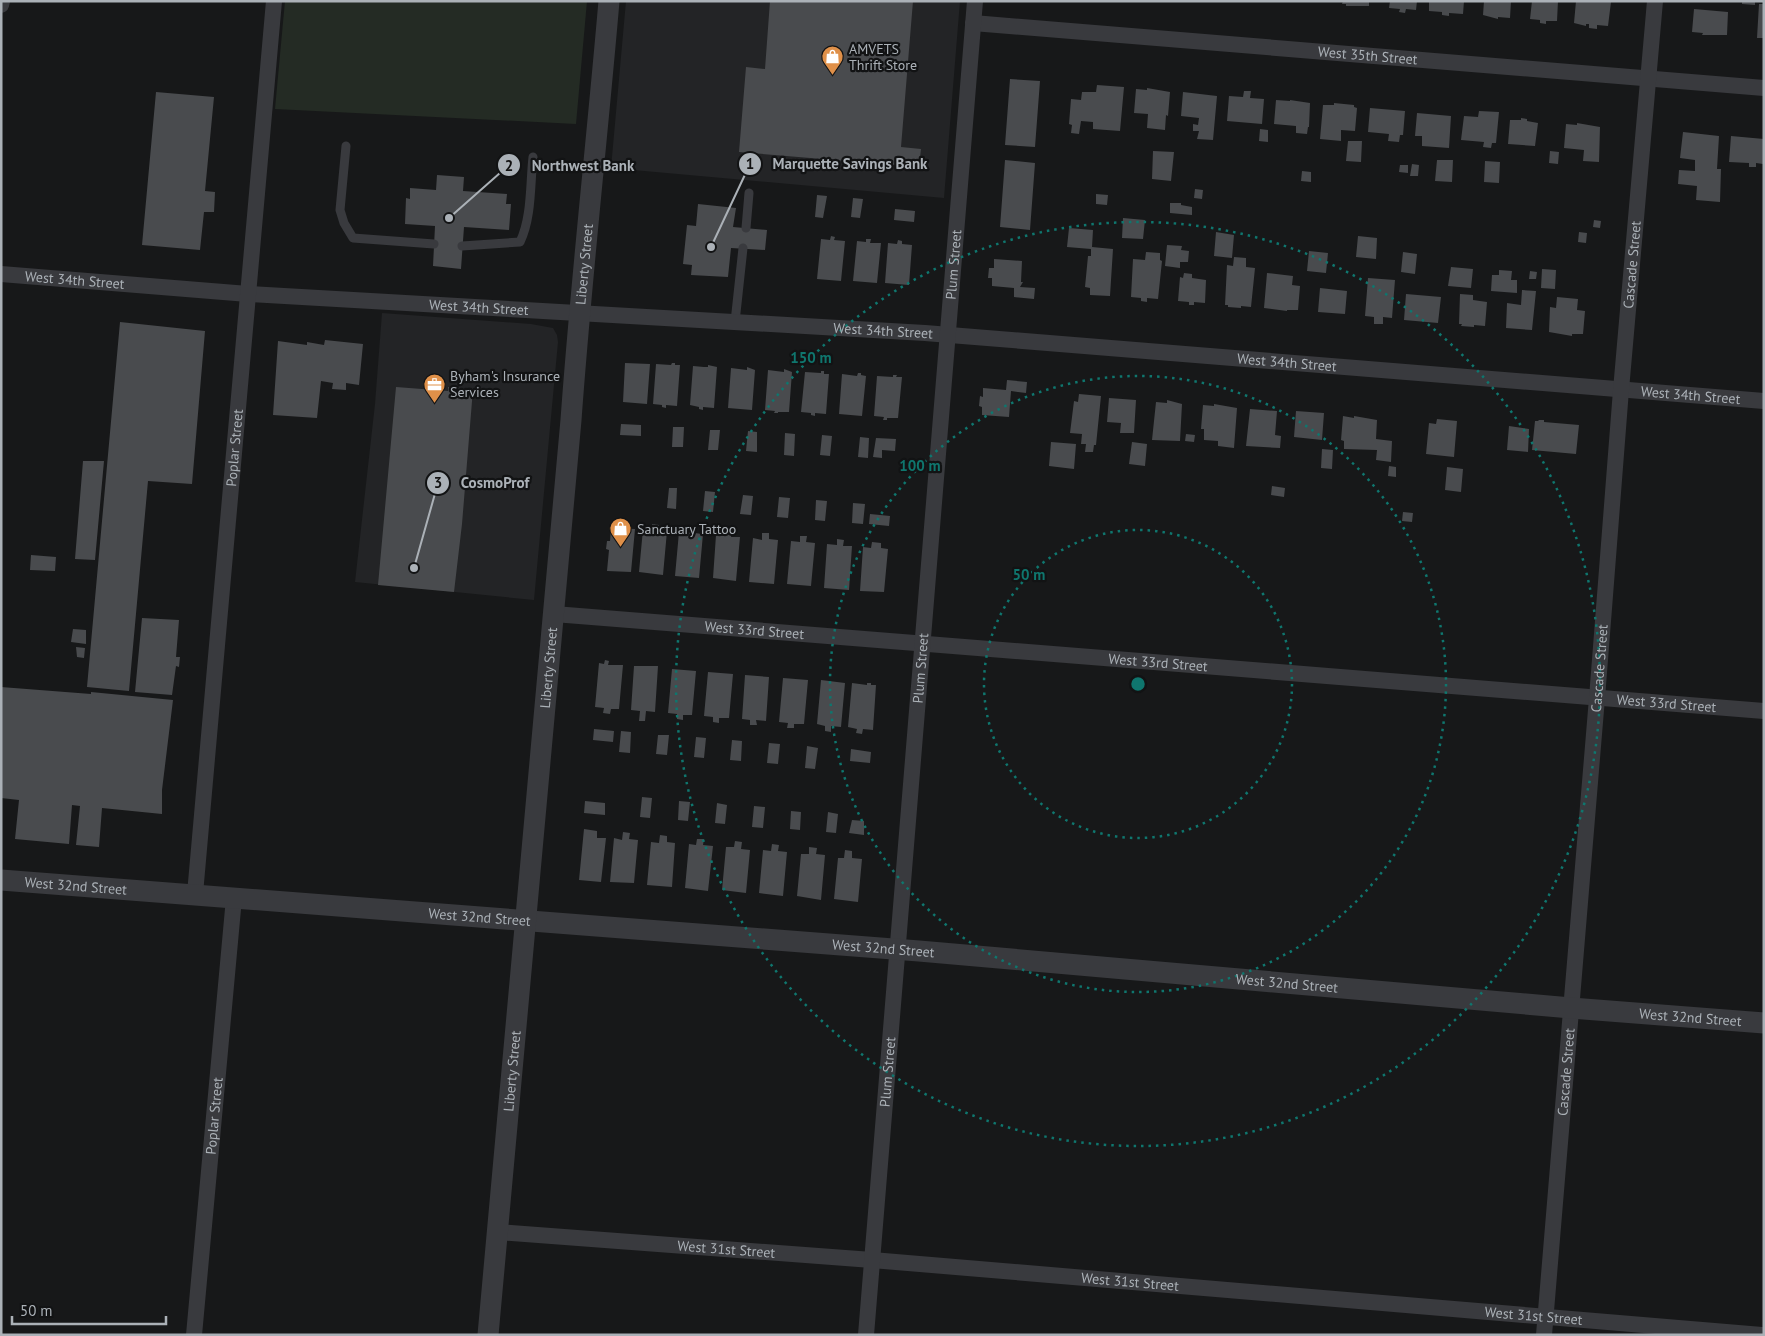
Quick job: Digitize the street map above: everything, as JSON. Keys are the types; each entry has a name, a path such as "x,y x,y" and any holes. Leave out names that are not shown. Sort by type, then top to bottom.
{"street":[{"path":"1,5 2,1"},
{"name":"Poplar Street","path":"195,894 274,1"},
{"name":"Liberty Street","path":"488,1335 554,614 579,312 609,1"},
{"name":"Plum Street","path":"866,1335 975,1"},
{"name":"Cascade Street","path":"1544,1335 1621,390 1655,1"},
{"name":"West 35th Street","path":"973,23 1764,88"},
{"name":"West 34th Street","path":"1,274 248,294 948,335 1764,401"},
{"name":"West 33rd Street","path":"554,614 1764,711"},
{"name":"West 32nd Street","path":"1,880 898,950 1764,1023"},
{"name":"Poplar Street","path":"194,1335 234,898"},
{"name":"West 31st Street","path":"497,1232 872,1260 1762,1335"}],"lane":[{"path":"346,146 340,210 344,223 353,238 434,244"},
{"path":"462,246 520,242 524,233 527,216 533,157"},
{"path":"746,228 750,193"},
{"path":"735,322 744,248"}],"shaded area":[{"path":"285,1 587,1 576,124 275,109"},
{"path":"626,1 960,1 944,198 611,168"},
{"path":"382,313 531,324 553,328 557,335 558,342 534,600 355,582 375,404"}],"building":[{"path":"770,1 913,1 901,147 921,149 919,167 739,152 746,67 765,69"},
{"path":"1343,1 1369,1 1369,6 1346,6 1346,4 1342,4"},
{"path":"1390,1 1417,1 1416,10 1406,9 1405,13 1399,12 1400,9 1389,8"},
{"path":"1429,1 1464,1 1463,14 1449,13 1449,16 1442,15 1442,12 1429,11"},
{"path":"1484,1 1511,1 1510,18 1498,17 1498,19 1483,15"},
{"path":"1532,1 1558,1 1557,21 1546,21 1546,24 1540,23 1540,20 1530,19"},
{"path":"1576,1 1611,2 1608,26 1597,25 1597,29 1589,28 1589,24 1586,24 1586,26 1574,23"},
{"path":"1742,1 1755,1 1755,5 1742,4"},
{"path":"1759,4 1764,4 1764,38 1757,38"},
{"path":"1694,9 1728,12 1727,35 1702,35 1703,33 1692,32"},
{"path":"1010,79 1040,81 1035,147 1005,145"},
{"path":"1097,85 1124,87 1120,131 1093,129 1093,122 1081,121 1079,134 1071,133 1072,125 1069,124 1071,99 1081,100 1082,92 1096,92"},
{"path":"1147,88 1170,92 1165,130 1147,128 1148,114 1134,113 1136,89 1147,90"},
{"path":"1244,91 1251,91 1250,98 1264,99 1262,124 1227,121 1229,96 1243,97"},
{"path":"156,92 214,97 205,191 215,192 214,212 204,212 200,250 142,245"},
{"path":"1183,92 1217,96 1213,140 1197,139 1199,131 1193,131 1193,124 1198,125 1199,118 1181,116"},
{"path":"1276,100 1310,103 1307,134 1296,133 1296,126 1274,124"},
{"path":"1334,103 1354,105 1357,108 1355,131 1341,130 1341,141 1320,139 1323,105 1334,105"},
{"path":"1370,108 1405,111 1403,135 1400,135 1399,142 1388,141 1389,134 1368,132"},
{"path":"1479,111 1499,112 1496,143 1492,143 1491,148 1483,147 1484,142 1461,140 1464,116 1478,117"},
{"path":"1417,113 1451,116 1449,148 1422,146 1422,136 1415,136"},
{"path":"1521,118 1538,123 1535,146 1508,144 1510,120 1521,120"},
{"path":"1577,123 1600,127 1599,162 1583,161 1584,150 1564,148 1566,124 1577,125"},
{"path":"1260,129 1268,130 1268,142 1259,141"},
{"path":"1683,132 1719,136 1717,169 1721,169 1720,202 1696,200 1697,186 1678,184 1679,170 1695,171 1695,160 1680,158"},
{"path":"1731,136 1764,139 1763,164 1756,163 1756,167 1749,167 1749,163 1729,162"},
{"path":"1348,141 1362,141 1361,162 1346,161"},
{"path":"1153,151 1174,152 1171,181 1152,179"},
{"path":"1550,151 1559,152 1558,164 1549,163"},
{"path":"1005,160 1035,163 1030,230 1000,227"},
{"path":"1437,160 1453,160 1452,182 1435,181"},
{"path":"1485,161 1500,162 1499,183 1484,182"},
{"path":"1412,164 1419,165 1418,176 1410,176"},
{"path":"1400,165 1408,165 1408,173 1399,172"},
{"path":"1302,171 1311,172 1311,182 1301,181"},
{"path":"437,175 464,177 463,191 507,194 506,204 511,204 509,230 464,227 461,269 433,266 435,226 405,224 406,198 410,199 410,188 436,190"},
{"path":"1195,189 1203,190 1202,199 1194,198"},
{"path":"1096,194 1108,195 1107,205 1096,204"},
{"path":"817,195 827,196 823,218 815,217"},
{"path":"853,198 863,199 860,218 851,217"},
{"path":"1170,203 1181,203 1181,205 1192,207 1192,215 1170,213"},
{"path":"698,204 736,208 733,227 767,230 765,250 731,248 728,277 691,275 692,265 683,264 687,225 696,226"},
{"path":"895,209 915,211 914,222 894,220"},
{"path":"1123,218 1145,220 1143,239 1122,238"},
{"path":"1594,220 1601,221 1600,228 1593,227"},
{"path":"1069,228 1093,230 1092,247 1113,249 1110,296 1090,295 1090,288 1085,287 1088,256 1091,256 1091,249 1067,247"},
{"path":"1216,232 1234,235 1232,258 1214,256"},
{"path":"1579,232 1587,233 1586,243 1578,242"},
{"path":"831,236 835,237 834,240 845,241 841,281 817,279 821,239 830,240"},
{"path":"1358,236 1377,238 1376,259 1356,257"},
{"path":"866,239 871,239 870,243 881,243 877,283 853,281 857,241 866,242"},
{"path":"898,240 902,241 902,244 912,245 909,285 885,283 888,243 897,244"},
{"path":"1167,245 1182,246 1181,250 1189,251 1188,262 1180,262 1180,268 1165,266"},
{"path":"1309,251 1328,253 1326,273 1307,271"},
{"path":"1146,252 1160,253 1160,260 1162,261 1158,299 1147,298 1147,302 1141,301 1141,298 1131,297 1133,259 1145,260"},
{"path":"1403,252 1417,254 1415,274 1401,272"},
{"path":"1234,257 1246,258 1246,267 1255,268 1251,307 1228,307 1228,305 1225,305 1227,265 1233,266"},
{"path":"994,259 1022,261 1021,282 1023,282 1020,287 1035,288 1034,299 1014,297 1014,288 992,286 992,278 988,278 989,268 994,268"},
{"path":"1451,267 1473,269 1471,288 1448,286"},
{"path":"1542,269 1556,270 1555,289 1541,288"},
{"path":"1499,270 1512,271 1511,280 1517,280 1517,293 1491,291 1492,275 1499,275"},
{"path":"1530,271 1537,272 1536,279 1529,279"},
{"path":"1184,273 1192,274 1192,278 1206,280 1205,303 1194,302 1194,305 1189,305 1189,302 1178,301 1180,277 1183,278"},
{"path":"1267,273 1293,276 1292,285 1300,286 1298,310 1287,311 1264,308"},
{"path":"1368,278 1395,280 1392,318 1383,317 1383,324 1374,324 1374,317 1365,316"},
{"path":"1320,288 1347,291 1345,314 1318,312"},
{"path":"1522,290 1536,291 1532,330 1506,328 1507,303 1521,305"},
{"path":"1406,294 1441,297 1438,323 1404,320"},
{"path":"1460,294 1473,295 1473,300 1487,302 1485,326 1461,326 1462,324 1459,324"},
{"path":"1557,297 1578,299 1577,310 1585,311 1583,334 1572,334 1572,336 1549,332 1550,307 1556,308"},
{"path":"120,322 205,331 192,484 148,481 129,691 87,687"},
{"path":"325,340 363,344 359,385 346,383 346,390 332,389 333,383 321,381 317,418 273,415 278,341 307,345 307,342 324,345"},
{"path":"625,363 650,364 647,404 623,402"},
{"path":"672,363 680,365 677,406 666,405 666,408 662,407 662,405 653,404 656,364 671,365"},
{"path":"708,365 717,367 714,408 703,407 703,410 690,405 693,366 708,367"},
{"path":"747,367 755,370 752,410 728,408 731,368 747,370"},
{"path":"784,369 792,372 789,412 774,413 775,411 765,410 768,370 784,372"},
{"path":"821,371 824,371 824,374 829,374 826,414 815,413 815,416 811,415 811,413 801,412 805,372 821,373"},
{"path":"858,373 866,376 862,416 839,414 842,374 857,376"},
{"path":"893,375 902,377 898,418 883,420 884,417 874,416 877,376 893,377"},
{"path":"1007,380 1027,382 1026,393 1011,391 1009,417 982,415 982,407 979,406 980,396 983,397 983,388 1006,390"},
{"path":"396,387 448,391 448,387 473,389 462,524 454,592 378,585"},
{"path":"1079,394 1101,396 1096,445 1094,445 1093,452 1085,452 1086,444 1081,444 1082,434 1070,433 1074,401 1078,402"},
{"path":"1109,398 1136,400 1134,433 1120,433 1121,423 1107,422"},
{"path":"1167,400 1182,404 1180,441 1152,440 1156,402 1167,403"},
{"path":"1214,404 1237,408 1234,448 1218,446 1218,441 1204,440 1204,429 1201,429 1203,405 1214,406"},
{"path":"1250,409 1277,411 1275,435 1281,436 1280,448 1246,446"},
{"path":"1296,411 1324,413 1322,440 1294,437"},
{"path":"1343,416 1377,420 1376,439 1392,441 1391,462 1376,460 1377,450 1344,449 1344,441 1341,440"},
{"path":"1437,419 1457,421 1454,457 1426,454 1429,423 1436,424"},
{"path":"1535,421 1579,425 1576,454 1532,450"},
{"path":"621,424 641,425 641,436 620,435"},
{"path":"1509,426 1529,429 1528,452 1507,450"},
{"path":"673,427 684,427 683,447 672,447"},
{"path":"710,430 720,430 718,450 708,450"},
{"path":"748,431 757,432 757,452 746,451"},
{"path":"785,433 795,434 794,456 784,455"},
{"path":"1186,434 1195,435 1194,442 1185,441"},
{"path":"822,435 832,436 830,456 820,455"},
{"path":"860,437 869,438 868,458 858,457"},
{"path":"876,438 896,439 895,451 882,450 882,458 873,457"},
{"path":"1051,442 1076,444 1074,469 1049,466"},
{"path":"1132,442 1147,444 1145,466 1129,464"},
{"path":"1322,449 1333,450 1332,469 1321,468"},
{"path":"83,461 104,461 95,560 75,559"},
{"path":"1389,466 1396,467 1396,477 1388,476"},
{"path":"1447,467 1463,469 1461,492 1445,490"},
{"path":"1272,486 1285,488 1284,497 1271,495"},
{"path":"669,488 677,488 676,509 667,508"},
{"path":"705,491 715,492 713,512 703,511"},
{"path":"743,495 753,496 751,515 740,514"},
{"path":"779,497 790,498 788,518 777,517"},
{"path":"816,500 827,501 825,521 815,520"},
{"path":"853,503 865,504 863,524 852,523"},
{"path":"1403,512 1413,513 1412,522 1402,521"},
{"path":"870,514 890,516 889,526 869,524"},
{"path":"652,524 659,525 658,531 667,531 663,575 639,572 643,529 652,530"},
{"path":"611,528 635,529 631,572 607,571 609,550 606,549 607,541 610,541"},
{"path":"689,529 695,529 694,533 703,534 699,578 675,576 679,532 688,533"},
{"path":"726,530 732,531 731,537 740,537 736,581 713,578 716,535 725,536"},
{"path":"762,533 769,533 769,539 778,540 774,584 749,582 753,538 762,540"},
{"path":"800,536 807,536 806,542 815,543 811,586 787,584 791,541 800,542"},
{"path":"837,539 844,540 843,546 852,546 849,590 824,588 827,544 837,545"},
{"path":"872,542 881,543 881,548 888,549 884,592 860,591 863,547 871,548"},
{"path":"31,555 56,557 55,571 30,570"},
{"path":"142,618 179,620 176,657 180,657 179,667 176,666 172,695 135,692"},
{"path":"73,629 86,630 86,644 71,642"},
{"path":"76,647 85,648 84,658 77,657"},
{"path":"605,660 609,661 608,665 623,665 619,709 611,709 610,714 603,713 604,708 595,707 599,663 604,664"},
{"path":"634,666 658,666 655,712 646,711 645,721 639,721 640,711 631,710"},
{"path":"672,669 696,671 692,715 683,715 683,720 677,719 677,714 668,713"},
{"path":"708,672 733,674 729,718 719,718 719,723 713,722 713,717 704,716"},
{"path":"745,675 769,677 766,721 756,720 757,725 750,725 750,720 742,719"},
{"path":"783,678 808,680 804,724 794,724 794,728 787,728 788,723 779,722"},
{"path":"821,680 845,683 841,727 831,726 831,732 825,731 825,726 817,724"},
{"path":"852,683 867,685 867,683 871,683 871,685 876,685 873,730 863,729 862,734 856,733 857,729 848,727"},
{"path":"1,687 91,694 91,692 173,700 162,790 162,814 102,808 99,847 76,845 80,806 72,805 69,844 15,839 19,800 1,798"},
{"path":"594,729 614,731 613,742 593,740"},
{"path":"621,731 631,732 630,753 619,752"},
{"path":"658,735 669,735 667,755 656,754"},
{"path":"696,737 706,738 704,758 694,757"},
{"path":"732,740 742,741 741,761 730,760"},
{"path":"769,743 780,744 778,764 767,763"},
{"path":"807,746 818,748 815,769 805,768"},
{"path":"851,749 871,752 870,763 850,761"},
{"path":"642,797 652,798 650,818 640,817"},
{"path":"585,801 605,803 605,815 584,813"},
{"path":"679,801 690,802 688,821 678,820"},
{"path":"717,803 727,805 725,824 715,823"},
{"path":"754,806 765,807 763,828 752,827"},
{"path":"791,811 801,812 800,830 790,829"},
{"path":"828,812 838,814 836,833 826,832"},
{"path":"852,820 864,821 864,835 849,833"},
{"path":"584,829 597,831 597,838 606,838 601,882 579,880"},
{"path":"623,832 630,833 629,839 638,840 634,883 610,882 614,838 622,840"},
{"path":"660,835 667,836 667,842 675,843 672,887 647,885 651,842 659,843"},
{"path":"697,839 704,839 703,845 713,846 708,891 685,888 689,844 696,845"},
{"path":"735,841 742,842 741,849 750,850 746,893 722,890 726,847 734,847"},
{"path":"772,844 779,845 778,851 787,852 783,896 759,893 763,850 771,851"},
{"path":"809,847 817,848 816,854 825,855 821,900 797,896 801,854 809,854"},
{"path":"845,850 852,851 852,858 862,859 858,902 834,899 838,858 844,858"}],"place":[{"name":"AMVETS Thrift Store","path":"833,76"},
{"name":"Northwest Bank","path":"449,218"},
{"name":"Marquette Savings Bank","path":"711,247"},
{"name":"Byham's Insurance Services","path":"434,403"},
{"name":"Sanctuary Tattoo","path":"621,548"},
{"name":"CosmoProf","path":"414,568"}]}
